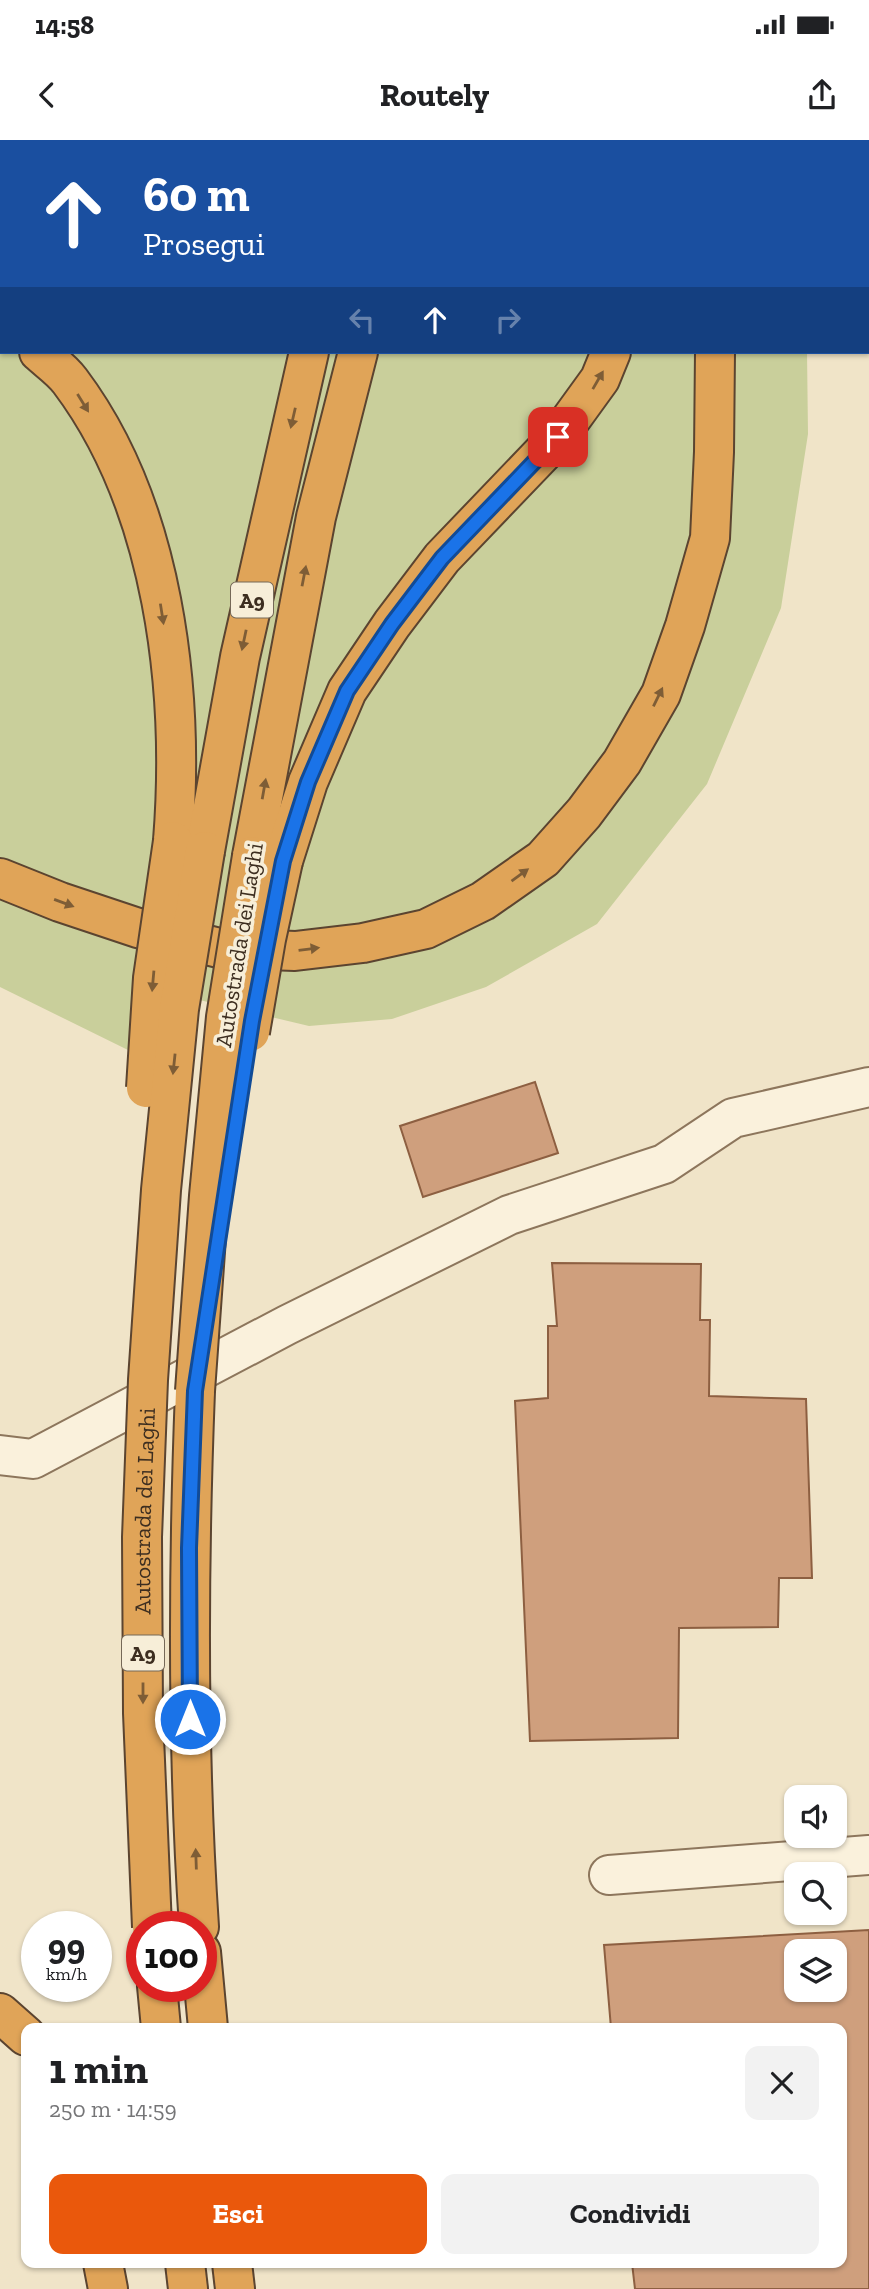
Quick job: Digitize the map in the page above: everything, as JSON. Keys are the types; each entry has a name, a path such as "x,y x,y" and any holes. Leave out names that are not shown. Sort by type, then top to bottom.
{"highway":[{"path":"41,354 69,379 106,438 135,504 156,576 169,654 176,732 177,789 189,846"},
{"name":"Autostrada dei Laghi","path":"151,1911 143,1713 142,1537 148,1380 161,1190 179,1009 189,846 240,657 309,354"},
{"name":"Autostrada dei Laghi","path":"198,1911 190,1706 189,1548 195,1391 209,1196 226,1017 267,859 316,517 357,354"},
{"path":"267,859 308,782 347,691 392,624 442,558 558,437 600,379 610,354"},
{"path":"0,878 60,902 138,928 219,948 295,951 363,943 426,929 483,901 543,859 584,813 622,762 661,694 685,626 710,538 715,354"},
{"path":"159,2002 161,2023"},
{"path":"206,2002 208,2023"},
{"path":"0,2013 21,2032"},
{"path":"104,2268 108,2289"},
{"path":"186,2268 188,2289"},
{"path":"233,2268 235,2289"}],"lane":[{"path":"0,1455 33,1459 287,1325 509,1215 664,1164 733,1118 869,1087"},
{"path":"609,1875 869,1855"}],"green space":[{"path":"0,354 807,354 808,434 781,608 707,784 597,924 486,987 392,1019 309,1026 141,986 128,1050 0,987"}],"building":[{"path":"535,1082 558,1153 423,1197 400,1126"},
{"path":"552,1263 701,1264 700,1320 710,1320 709,1396 806,1399 812,1578 779,1578 778,1627 679,1628 678,1738 530,1741 515,1401 548,1398 548,1326 557,1326"},
{"path":"869,1930 869,2289 635,2289 633,2268 847,2268 847,2023 611,2023 604,1945"}],"route":[{"path":"190,1719 189,1548 195,1391 252,1021 283,861 308,782 347,691 392,624 442,558 558,437"}]}
